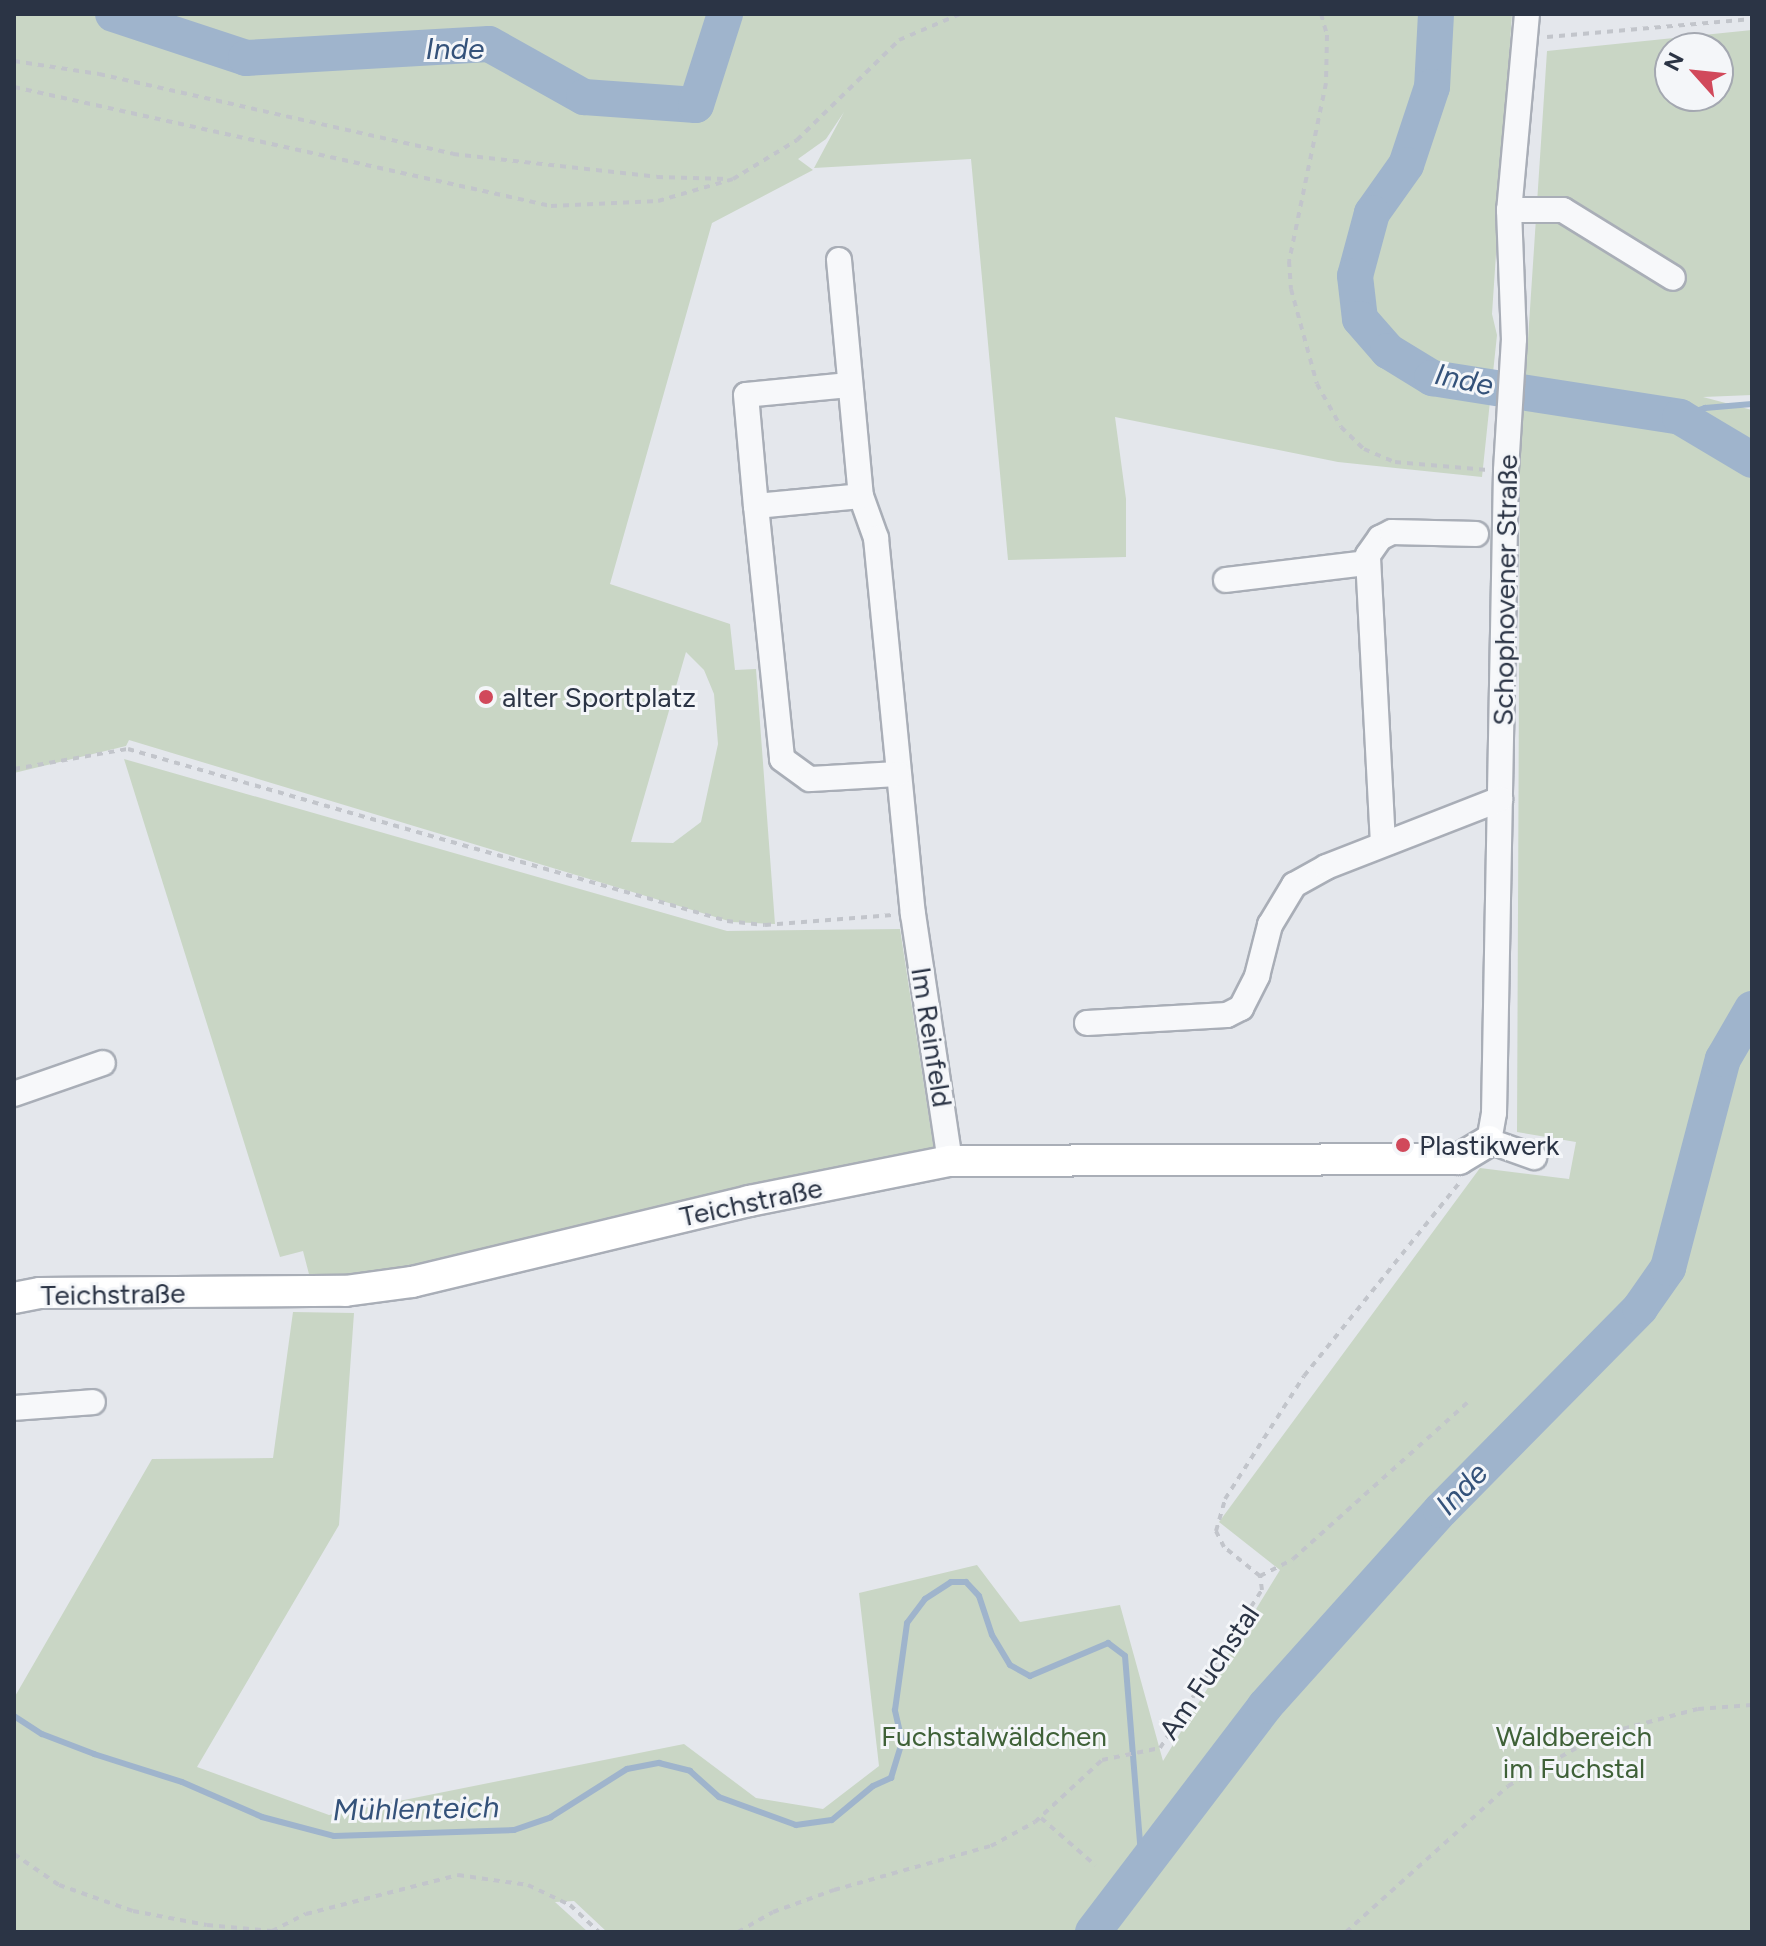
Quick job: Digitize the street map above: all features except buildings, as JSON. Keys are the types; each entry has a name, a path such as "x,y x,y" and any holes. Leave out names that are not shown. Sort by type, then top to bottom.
{"main road":[{"name":"Teichstraße","path":"14,1298 40,1293 345,1291 412,1282 749,1201 950,1161 1459,1159 1489,1141"}],"street":[{"name":"Schophovener Straße","path":"1489,1141 1494,1113 1506,464 1514,339 1509,210 1527,14"},
{"path":"1509,210 1563,210 1673,278"},
{"name":"Im Reinfeld","path":"839,260 861,496 876,538 913,914 950,1161"},
{"path":"849,385 746,395 782,759 810,779 898,774"},
{"path":"756,506 861,496"},
{"path":"1383,844 1366,563 1372,547 1392,532 1476,534"},
{"path":"1226,580 1366,563"},
{"path":"1087,1023 1227,1015 1241,1008 1257,976 1270,925 1294,885 1383,844 1500,799"},
{"path":"14,1094 103,1063"},
{"path":"1489,1141 1534,1157"},
{"path":"14,1408 93,1402"}],"path":[{"path":"14,87 551,206 658,201 733,179 797,140 899,40 960,14"},
{"path":"1321,14 1326,83 1289,261 1291,289 1317,384 1341,427 1364,449 1395,462 1506,464"},
{"path":"1525,39 1752,19"},
{"path":"14,61 99,74 453,154 657,177 733,179"},
{"path":"14,769 128,749 727,921 765,925 913,914"},
{"name":"Am Fuchstal","path":"738,1932 773,1912 834,1890 991,1846 1041,1818 1102,1760 1160,1748 1236,1636 1262,1590 1260,1576 1224,1547 1216,1531 1225,1499 1304,1376 1464,1177"},
{"path":"1260,1576 1293,1559 1469,1401"},
{"path":"1346,1932 1508,1786 1600,1735 1698,1709 1752,1705"},
{"path":"1041,1818 1095,1865"},
{"path":"14,1854 74,1890 133,1911 207,1925 272,1931 306,1914 458,1875 528,1885 570,1905 599,1932"}],"green space":[{"path":"14,14 1512,14 1492,314 1497,335 1482,477 1338,462 1115,417 1126,499 1126,557 1008,560 971,159 814,168 844,112 826,139 798,159 813,170 712,223 610,584 730,624 735,670 756,669 775,924 732,922 129,740 126,746 14,773","holes":["686,652 704,670 714,694 718,744 701,822 673,843 631,842"]},
{"path":"1752,30 1752,395 1703,397 1752,410 1752,1932 607,1932 574,1901 555,1902 588,1932 14,1932 14,1698 152,1459 273,1458 293,1312 354,1313 339,1525 197,1767 329,1815 684,1744 756,1798 823,1809 879,1766 859,1593 977,1565 1020,1622 1120,1605 1163,1761 1280,1570 1219,1522 1480,1168 1569,1179 1576,1142 1517,1132 1520,461 1547,51 1654,40 1654,112 1734,112 1732,32"},
{"path":"124,759 727,931 900,929 934,1150 388,1273 310,1278 303,1251 280,1257"}],"waterway":[{"name":"Inde","path":"113,14 246,58 489,44 584,97 696,105 725,14"},
{"name":"Inde","path":"1436,14 1432,87 1406,165 1372,213 1355,276 1360,319 1388,351 1432,378 1680,417 1752,460"},
{"path":"1680,417 1705,408 1752,404"},
{"name":"Inde","path":"1093,1932 1265,1706 1441,1510 1640,1308 1668,1268 1723,1059 1752,1009"},
{"name":"Mühlenteich","path":"14,1716 42,1734 94,1754 182,1782 262,1817 334,1836 514,1830 551,1817 627,1769 659,1763 690,1771 719,1797 796,1825 832,1820 873,1786 891,1778 902,1741 895,1710 907,1623 925,1599 951,1582 966,1582 979,1596 992,1635 1010,1665 1030,1676 1108,1643 1125,1656 1142,1868"}],"place":[{"name":"alter Sportplatz","path":"486,697"},
{"name":"Plastikwerk","path":"1403,1145"}],"park label":[{"name":"Fuchstalwäldchen","path":"994,1736"},
{"name":"Waldbereich im Fuchstal","path":"1574,1752"}]}
